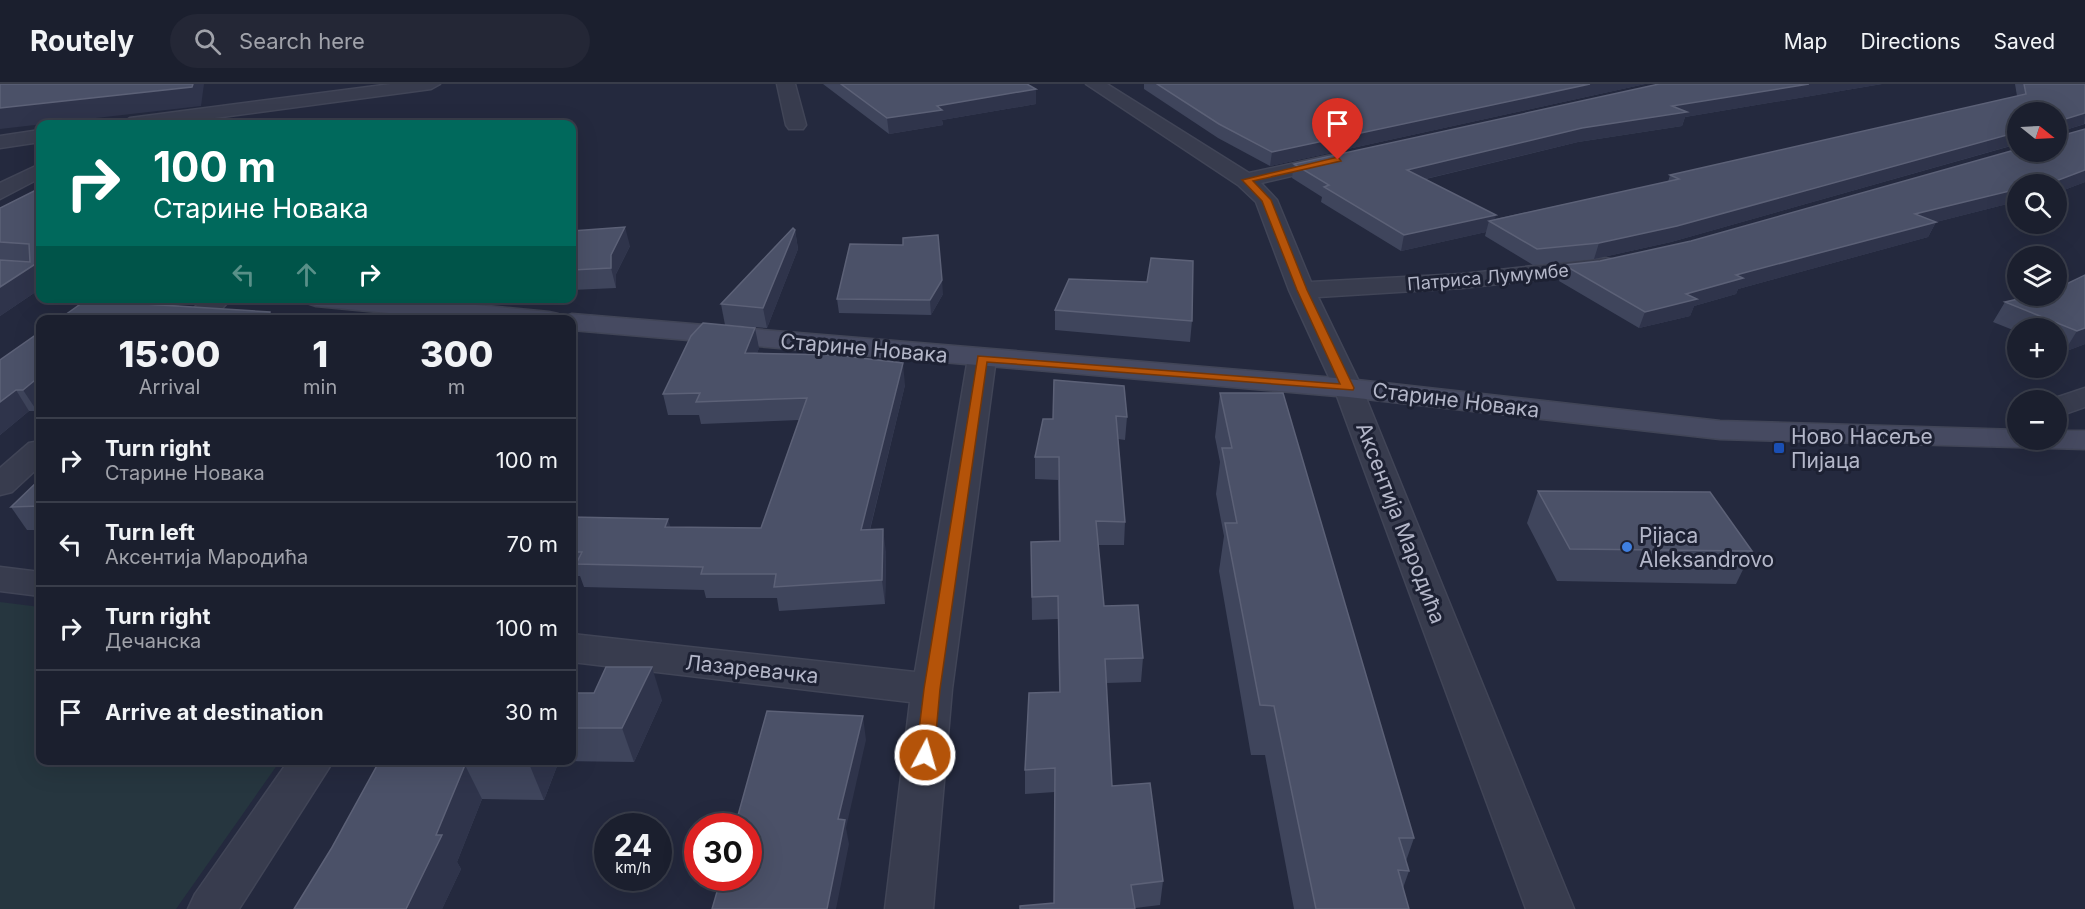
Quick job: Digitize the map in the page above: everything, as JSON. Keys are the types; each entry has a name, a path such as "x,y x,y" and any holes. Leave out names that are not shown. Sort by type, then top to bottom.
{"street":[{"path":"150,120 246,101 431,84"},
{"path":"786,84 796,125"},
{"name":"Аксентија Мародића","path":"1095,84 1246,180 1266,200 1302,290 1348,388 1550,909"},
{"path":"0,142 36,137"},
{"path":"1246,180 1349,157"},
{"path":"0,192 36,172"},
{"name":"Патриса Лумумбе","path":"1302,290 1526,276 1624,261"},
{"path":"201,315 214,303"},
{"path":"369,303 496,315"},
{"name":"Старине Новака","path":"576,321 1348,388 1710,429 2007,439"},
{"path":"909,909 932,689 982,358"},
{"path":"2067,404 2085,397"},
{"path":"0,485 36,454"},
{"path":"0,579 36,584"},
{"name":"Лазаревачка","path":"576,648 932,689"},
{"path":"212,909 310,765"}],"shaded area":[{"path":"0,602 36,606 36,765 277,765 176,909 0,909"}],"building":[{"path":"0,84 193,84 192,87 0,108"},
{"path":"841,84 1027,84 1036,89 937,106 942,110 887,118"},
{"path":"1157,84 1590,84 1272,152 1219,124"},
{"path":"1659,84 1809,84 1672,106 1687,112 1582,128 1407,170 1496,215 1404,235 1324,187 1329,185 1294,164"},
{"path":"2024,84 2085,84 2085,113 2067,118 2067,102 2007,102 2007,135 1677,226 1599,243 1537,249 1489,221 1679,179 1670,175 2026,94"},
{"path":"2085,129 2085,170 2067,177 2067,174 2007,174 2007,192 1915,214 1936,222 1736,275 1743,278 1686,294 1697,299 1645,312 1564,265 1600,261 1691,241 2007,152 2007,162 2067,162 2067,134"},
{"path":"36,190 36,264 0,287 0,260 30,262 29,244 0,242 0,208"},
{"path":"625,227 611,255 611,268 576,270 576,231"},
{"path":"793,228 795,230 763,308 721,304"},
{"path":"938,235 942,280 930,300 837,299 850,244 903,245 903,238"},
{"path":"1151,258 1193,261 1192,321 1055,310 1069,279 1147,282"},
{"path":"2085,275 2085,328 2077,331 2067,327 2067,318 2045,318 2015,306 2067,306 2067,284"},
{"path":"82,303 147,303 270,312 270,315 65,315"},
{"path":"703,323 755,328 745,353 835,355 903,363 861,530 883,529 882,580 774,587 776,574 701,574 703,567 576,564 582,552 576,552 576,517 668,519 665,527 761,528 807,398 696,402 700,393 663,394 691,336"},
{"path":"36,335 36,379 23,390 16,390 0,402 0,360"},
{"path":"1054,380 1124,386 1127,417 1116,416 1125,522 1096,521 1104,606 1138,605 1143,658 1105,659 1112,786 1150,783 1163,881 1131,885 1135,909 1020,909 1020,906 1054,903 1055,768 1025,770 1029,693 1060,692 1058,596 1032,597 1031,542 1060,541 1059,457 1035,457 1043,419 1053,419"},
{"path":"1220,393 1283,393 1414,838 1399,838 1409,871 1398,870 1409,909 1316,909 1274,706 1260,705 1225,523 1237,523 1222,448 1232,448"},
{"path":"36,483 36,506 11,507"},
{"path":"1538,491 1710,492 1752,551 1570,549"},
{"path":"606,667 652,667 622,728 576,728 576,693 594,693"},
{"path":"767,711 863,716 838,819 845,820 827,909 712,909 717,891 762,891 762,813 739,813"},
{"path":"377,765 465,765 436,835 442,835 406,909 294,909 331,849"},
{"path":"465,765 530,765 530,766"}],"place":[{"name":"Ново Насеље Пијаца","path":"1779,448"},
{"name":"Pijaca Aleksandrovo","path":"1627,547"}],"route":[{"path":"925,755 932,689 982,358 1348,388 1302,290 1266,200 1246,180 1338,160"}]}
